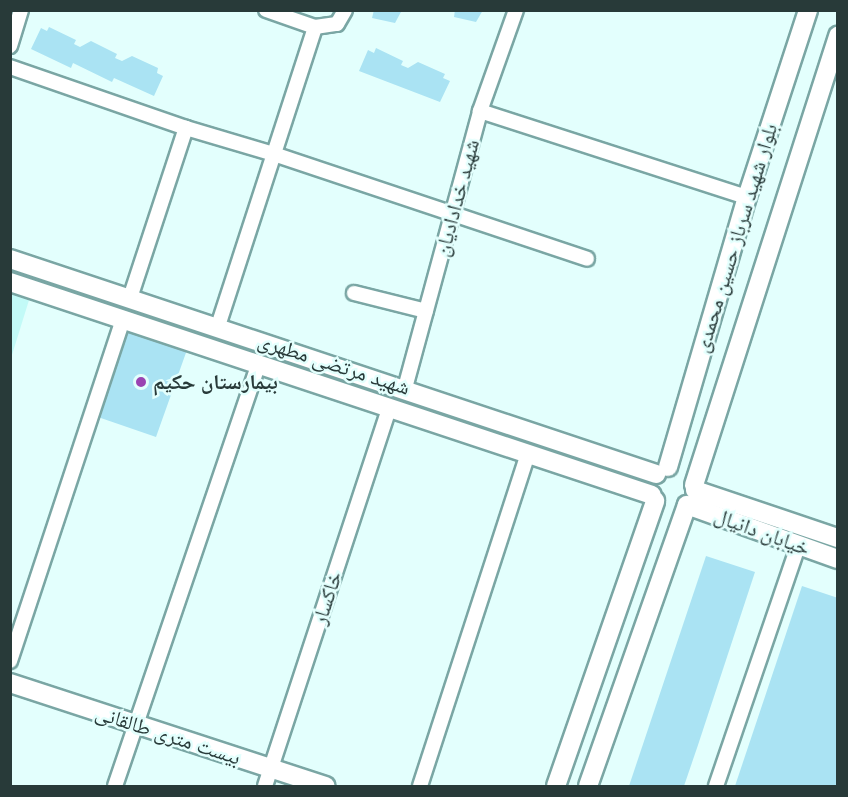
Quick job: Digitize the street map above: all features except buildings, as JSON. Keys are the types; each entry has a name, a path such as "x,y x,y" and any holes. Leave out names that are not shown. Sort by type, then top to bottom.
{"street":[{"path":"10,46 21,10"},
{"path":"266,10 315,27 337,24 345,10"},
{"name":"شهید خدادادیان","path":"405,388 480,111 516,10"},
{"name":"بلوار شهید سرباز حسین محمدی","path":"654,498 747,197 808,10"},
{"path":"218,326 315,27"},
{"name":"بلوار شهید سرباز حسین محمدی","path":"588,786 692,493 837,36"},
{"path":"10,67 186,128 274,153 587,259"},
{"path":"480,111 747,197"},
{"path":"130,298 186,128"},
{"name":"شهید مرتضی مطهری","path":"10,259 662,470 688,472 692,493 667,509 654,498 528,453 10,282"},
{"path":"354,293 426,311"},
{"path":"10,661 123,320"},
{"path":"115,786 258,365"},
{"name":"خاکسار","path":"266,786 389,409"},
{"path":"420,786 528,453"},
{"path":"692,493 837,538"},
{"name":"خیابان دانیال","path":"692,493 798,546 837,560"},
{"path":"556,786 654,498"},
{"path":"716,786 798,546"},
{"name":"بیست متری طالقانی","path":"10,683 326,786"}],"shaded area":[{"path":"11,291 30,297 11,358"}],"place":[{"name":"بیمارستان حکیم","path":"141,382"}]}
